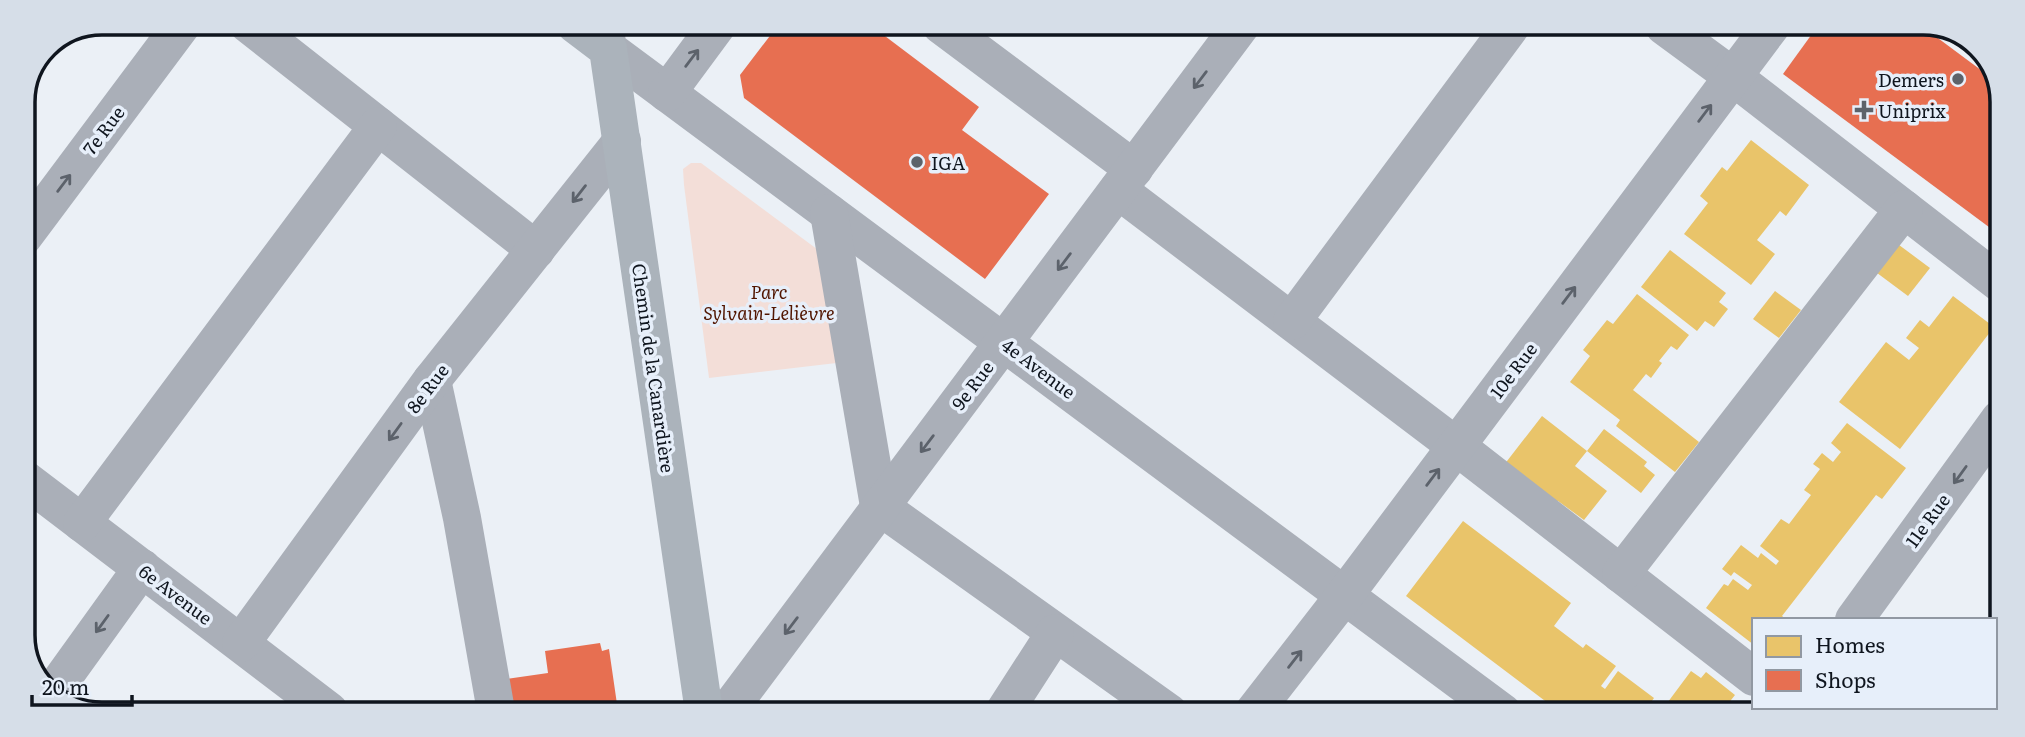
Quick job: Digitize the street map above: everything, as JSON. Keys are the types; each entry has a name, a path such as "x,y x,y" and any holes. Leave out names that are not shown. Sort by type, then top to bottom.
{"main road":[{"name":"Chemin de la Canardière","path":"606,36 703,702"}],"street":[{"name":"7e Rue","path":"35,221 174,35"},
{"path":"262,35 536,250"},
{"path":"667,93 710,35"},
{"path":"966,35 1126,179 1292,321 1752,675"},
{"name":"9e Rue","path":"734,702 1234,35"},
{"path":"1292,321 1504,35"},
{"path":"1676,35 1990,275"},
{"name":"10e Rue","path":"1262,702 1764,35"},
{"name":"4e Avenue","path":"606,36 667,93 1488,702"},
{"path":"82,523 378,126"},
{"name":"8e Rue","path":"241,643 432,380 622,141"},
{"path":"1621,574 1904,209"},
{"path":"830,213 880,506 1153,702"},
{"path":"432,380 462,519 494,702"},
{"name":"11e Rue","path":"1855,618 1990,433"},
{"name":"6e Avenue","path":"35,487 317,702"},
{"path":"57,684 142,568"},
{"path":"1010,702 1055,633"}],"green space":[{"name":"Parc Sylvain-Lelièvre","path":"691,163 701,163 833,261 845,362 709,378 684,185 683,169"}],"building: Homes":[{"path":"1751,140 1809,185 1786,216 1780,211 1757,240 1775,254 1751,285 1684,234 1708,203 1700,196 1722,167 1727,171"},
{"path":"1891,239 1930,268 1908,296 1869,267"},
{"path":"1670,250 1726,293 1719,302 1728,309 1714,327 1705,321 1697,331 1641,287"},
{"path":"1775,291 1801,310 1779,338 1753,319"},
{"path":"1637,294 1689,335 1677,350 1671,346 1659,361 1662,363 1651,378 1646,374 1633,390 1699,442 1675,472 1616,426 1620,420 1570,382 1590,356 1583,350 1607,320 1613,324"},
{"path":"1953,296 1990,324 1990,332 1900,449 1839,402 1886,342 1909,360 1919,348 1906,338 1920,320 1929,327"},
{"path":"1542,416 1587,451 1575,466 1607,491 1584,520 1558,501 1549,514 1497,474"},
{"path":"1847,423 1906,468 1882,499 1876,495 1782,616 1784,618 1752,618 1752,643 1706,608 1724,584 1728,586 1733,579 1748,590 1752,585 1734,572 1731,576 1722,569 1741,545 1758,558 1761,553 1776,565 1779,561 1760,546 1781,519 1789,524 1811,495 1804,490 1820,469 1813,464 1822,453 1833,462 1841,452 1831,443"},
{"path":"1604,429 1647,462 1644,466 1655,475 1641,493 1587,451"},
{"path":"1463,521 1571,603 1554,626 1583,648 1586,644 1616,666 1601,686 1605,689 1618,671 1654,698 1651,702 1546,702 1406,596"},
{"path":"1691,671 1701,678 1706,672 1735,695 1729,702 1668,702"}],"building: Shops":[{"name":"IGA","path":"771,35 884,35 979,107 962,130 1049,194 985,279 744,98 740,75"},
{"path":"1811,35 1935,36 1983,71 1988,84 1990,228 1783,74"},
{"path":"600,643 602,651 609,649 617,702 510,702 500,680 548,673 545,651"}],"place":[{"name":"Demers","path":"1958,79"},
{"name":"Uniprix","path":"1864,110"},
{"name":"IGA","path":"917,162"}]}
